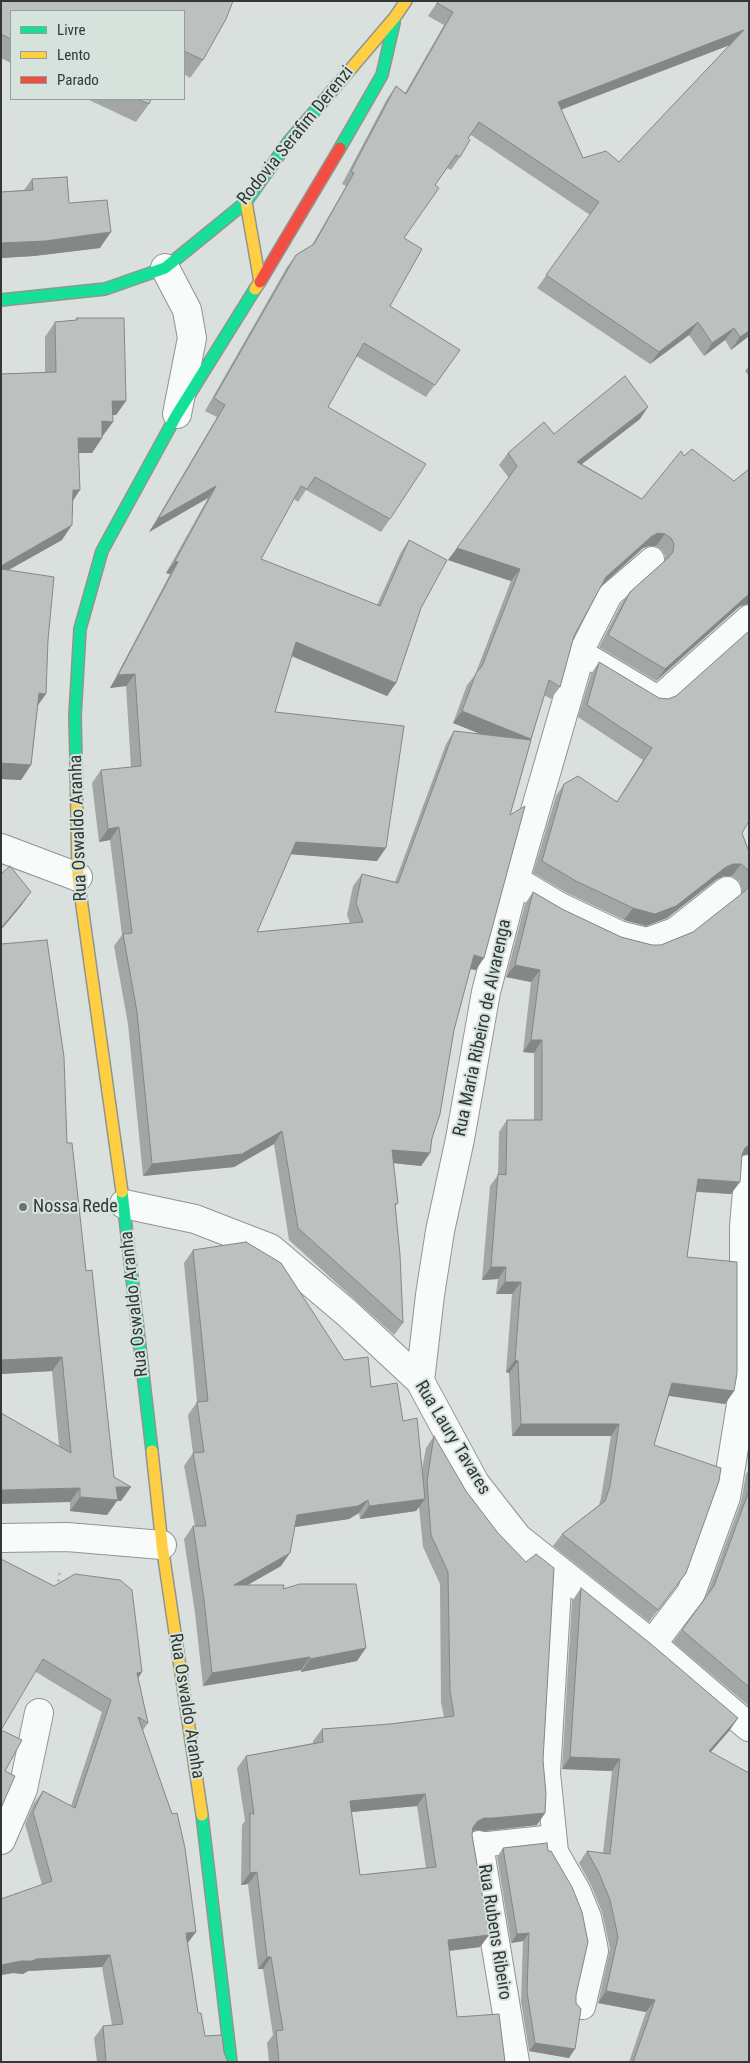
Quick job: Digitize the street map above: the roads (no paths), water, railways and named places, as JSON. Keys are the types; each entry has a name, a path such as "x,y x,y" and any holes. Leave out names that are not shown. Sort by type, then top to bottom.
{"street":[{"name":"Rodovia Serafim Derenzi","path":"1,300 105,289 165,268 246,202 289,141 395,18 406,1"},
{"name":"Rua Oswaldo Aranha","path":"231,2062 202,1814 162,1545 124,1204 78,877 75,716 80,629 102,550 176,416 260,282 366,105 382,75 395,18"},
{"path":"246,202 260,282"},
{"name":"Rua Oswaldo Aranha","path":"165,268 187,310 192,338 176,416"},
{"name":"Rua Maria Ribeiro de Alvarenga","path":"420,1381 430,1294 440,1230 460,1139 486,992 515,880 581,652"},
{"path":"1,848 78,877"},
{"path":"515,880 560,907 619,935 647,942 675,932 727,891"},
{"path":"652,1644 691,1593 726,1497 744,1412 744,1226 749,1169"},
{"name":"Rua Laury Tavares","path":"124,1204 195,1219 270,1248 346,1313 420,1381 475,1483 518,1538 652,1644 749,1727"},
{"path":"1,1538 67,1537 162,1545"},
{"path":"1,1840 23,1789 39,1713"},
{"name":"Rua Rubens Ribeiro","path":"479,1846 515,2062"}],"lane":[{"path":"652,559 610,594 581,652 658,698 746,624"},
{"path":"560,1571 548,1773 556,1852 578,1890 589,1917 596,1951 583,2006"},
{"name":"Rua Rubens Ribeiro","path":"479,1846 554,1837"}],"place":[{"name":"Nossa Rede","path":"23,1207"}]}
